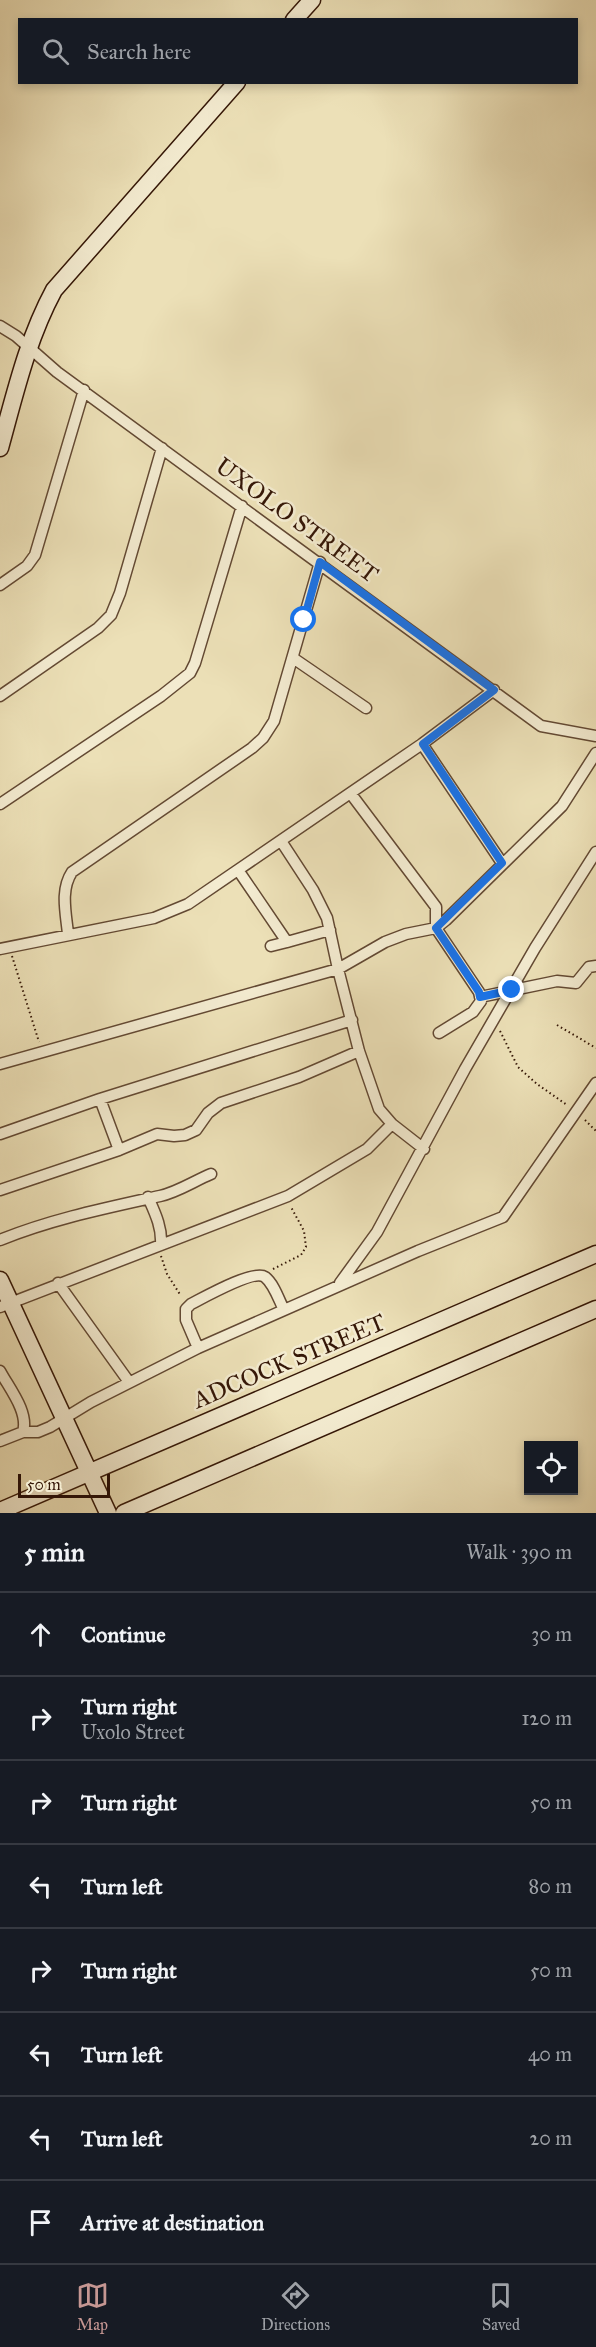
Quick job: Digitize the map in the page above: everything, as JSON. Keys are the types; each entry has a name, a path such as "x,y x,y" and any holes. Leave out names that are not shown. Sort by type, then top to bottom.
{"main road":[{"path":"296,18 312,0"},
{"path":"0,448 28,348 54,290 235,84"},
{"name":"ADCOCK STREET","path":"0,1511 596,1254"},
{"path":"0,1280 5,1304 64,1416 108,1513"},
{"path":"124,1513 596,1309"}],"street":[{"name":"UXOLO STREET","path":"0,326 541,726 596,736"},
{"path":"0,585 27,566 35,555 84,390"},
{"path":"0,696 87,636 111,615 116,607 162,448"},
{"path":"0,804 161,696 190,673 195,663 242,506"},
{"path":"68,934 64,895 65,885 72,872 252,748 263,738 274,721 320,562"},
{"path":"293,658 366,708"},
{"path":"5,948 166,914 188,904 423,744 494,690"},
{"path":"423,744 502,863"},
{"path":"0,1064 338,969 385,942 406,934 436,928 562,806 596,753"},
{"path":"351,794 436,907 436,928 479,992 481,1001 473,1012 439,1033"},
{"path":"281,841 323,907 359,1051 379,1109 392,1124 424,1149"},
{"path":"338,1286 377,1232 424,1149 448,1099 535,948 596,852"},
{"path":"238,870 287,942"},
{"path":"271,946 330,930"},
{"path":"480,997 557,981 576,983 589,967 596,966"},
{"path":"0,1134 100,1099 352,1020"},
{"path":"0,1190 119,1150 157,1134 180,1136 190,1133 196,1130 208,1113 221,1102 299,1077 359,1051"},
{"path":"0,1442 23,1432 38,1432 50,1427 64,1416 198,1348 418,1251 503,1218 596,1083"},
{"path":"100,1099 119,1150"},
{"path":"5,1304 285,1197 367,1149 392,1124"},
{"path":"0,1240 39,1225 175,1191 211,1174"},
{"path":"148,1197 157,1215 161,1244"},
{"path":"198,1348 186,1320 188,1307 245,1279 258,1275 265,1277 284,1310"},
{"path":"58,1283 129,1382"},
{"path":"0,1371 25,1419 23,1432"}],"path":[{"path":"5,948 42,1051"},
{"path":"495,1020 518,1067 537,1084 577,1112 596,1131"},
{"path":"557,1025 596,1048"},
{"path":"265,1277 270,1270 301,1254 306,1247 304,1230 285,1197"},
{"path":"161,1244 161,1256 167,1274 188,1307"}],"route":[{"path":"304,620 320,562 494,690 423,744 502,863 436,928 479,992 480,997 494,996 512,990"}]}
